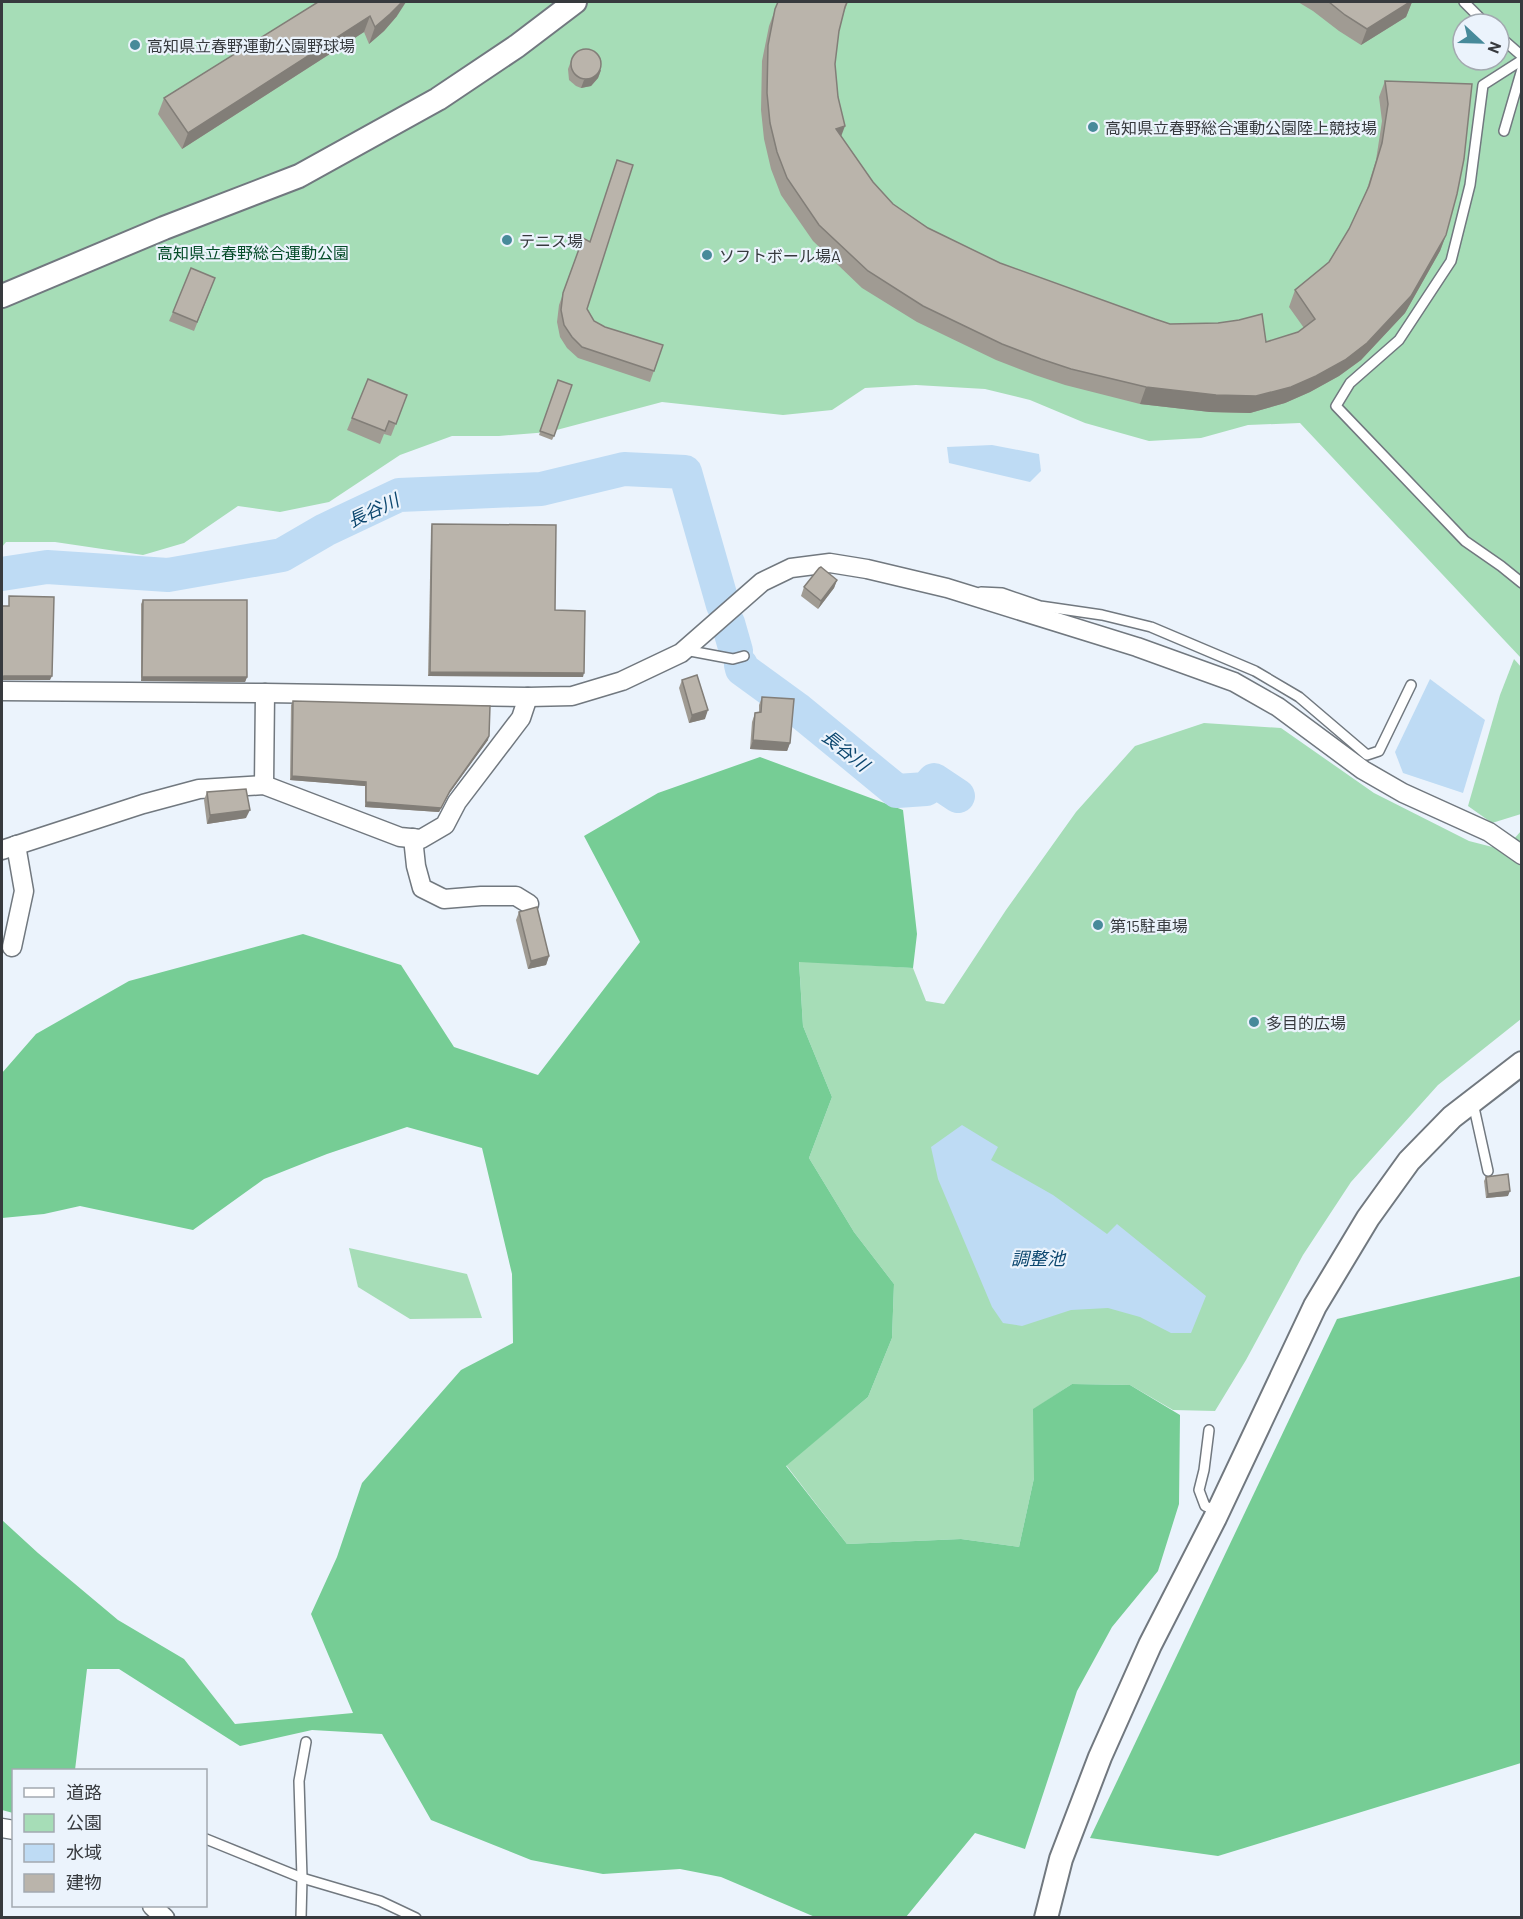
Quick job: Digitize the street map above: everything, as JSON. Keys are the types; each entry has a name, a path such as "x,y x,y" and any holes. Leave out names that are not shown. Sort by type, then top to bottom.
{"street":[{"path":"2,296 164,228 299,176 438,99 517,46 575,2"},
{"path":"2,691 572,696 622,681 681,653 762,582 791,568 830,563 867,569 958,591 1137,647 1234,682 1278,707 1363,770 1403,793 1489,832 1521,855"},
{"path":"264,785 265,693"},
{"path":"12,947 24,891 9,847 143,804 199,789 264,785 400,837 421,839 445,825 458,802 521,718 528,697"},
{"path":"413,838 416,866 422,888 444,899 516,896 529,904"},
{"path":"1046,1917 1061,1859 1100,1757 1150,1645 1218,1511 1315,1306 1368,1218 1409,1161 1452,1117 1521,1063"}],"lane":[{"path":"1521,58 1483,85 1470,185 1451,261 1399,340 1350,383 1336,406 1465,541 1501,566 1521,584"},
{"path":"1504,131 1521,69"},
{"path":"958,591 1002,593 1040,606 1102,615 1151,627 1255,671 1299,697 1367,755 1379,751 1411,685"},
{"path":"684,649 733,659 744,656"},
{"path":"1472,1101 1488,1171"},
{"path":"1209,1430 1199,1490 1205,1506 1218,1511"},
{"path":"301,1917 302,1878 298,1781 306,1742"},
{"path":"207,1839 302,1878 380,1901 416,1917"}],"green space":[{"name":"高知県立春野総合運動公園","path":"2,2 1521,2 1521,658 1300,423 1248,425 1201,438 1149,441 1085,423 1030,400 985,389 916,385 865,388 832,410 783,415 662,402 549,432 499,436 452,436 400,455 329,502 280,512 238,506 184,543 143,555 55,542 6,542 2,547"},
{"path":"1514,659 1522,668 1521,814 1492,823 1468,806 1500,695"},
{"path":"1204,723 1281,728 1374,793 1469,841 1504,850 1521,831 1521,1019 1438,1085 1351,1182 1303,1255 1246,1360 1215,1411 1173,1410 1130,1385 1072,1384 1034,1409 1034,1478 1019,1547 961,1539 847,1544 786,1465 868,1397 892,1338 894,1284 854,1232 809,1158 832,1097 803,1026 799,961 913,968 926,1001 944,1004 1006,910 1076,812 1135,746"},
{"path":"760,757 903,810 917,934 913,968 799,962 803,1026 832,1097 809,1158 854,1232 894,1284 892,1338 868,1397 786,1466 847,1544 961,1539 1019,1547 1034,1478 1033,1409 1072,1384 1130,1385 1180,1415 1179,1504 1158,1571 1112,1627 1077,1691 1025,1849 975,1833 906,1917 815,1917 721,1877 680,1869 603,1874 531,1860 431,1820 382,1734 312,1730 240,1746 119,1669 87,1669 75,1769 12,1769 12,1813 2,1810 2,1520 118,1620 184,1659 235,1724 353,1713 311,1614 337,1557 362,1483 461,1370 513,1343 512,1274 482,1148 407,1127 327,1154 264,1179 193,1230 80,1206 44,1214 2,1218 2,1073 36,1034 129,981 303,934 401,965 454,1047 538,1075 640,942 584,836 658,793"},
{"path":"349,1248 467,1274 482,1318 410,1319 358,1287"},
{"path":"1521,1276 1521,1763 1218,1856 1090,1838 1337,1319"}],"water":[{"path":"992,445 1039,454 1041,471 1030,482 949,463 947,447"},
{"path":"1430,679 1485,720 1463,793 1403,773 1395,752"},
{"name":"調整池","path":"962,1125 998,1147 991,1160 1053,1195 1107,1234 1117,1224 1206,1296 1191,1333 1171,1333 1140,1317 1108,1308 1071,1310 1022,1326 1003,1323 992,1307 938,1179 931,1147"}],"building":[{"path":"318,2 402,2 375,27 370,16 188,133 164,98"},
{"path":"778,2 847,2 839,31 835,64 838,97 845,126 836,129 873,182 893,204 928,228 1000,263 1155,319 1170,324 1218,323 1262,314 1266,342 1298,332 1315,319 1295,290 1329,262 1349,229 1369,186 1382,143 1388,104 1385,81 1472,84 1464,159 1446,235 1411,296 1367,343 1345,360 1291,387 1256,396 1216,395 1146,387 1071,369 1041,359 1002,344 923,306 868,271 819,225 787,178 777,152 770,123 767,93 768,45"},
{"path":"1329,2 1410,2 1367,29"},
{"path":"586,49 597,53 601,64 597,75 586,79 575,75 571,64 575,53"},
{"path":"617,160 633,165 587,309 594,321 605,327 663,345 654,371 582,347 564,325 561,310 563,293 583,238 590,242"},
{"path":"191,268 215,278 197,322 173,312"},
{"path":"368,379 407,395 396,424 389,421 385,431 352,418"},
{"path":"558,380 572,385 554,436 540,431"},
{"path":"432,524 556,525 555,610 585,611 584,673 430,672"},
{"path":"821,567 837,580 821,601 804,587"},
{"path":"9,596 54,597 52,676 2,677 2,606 9,606"},
{"path":"143,600 247,600 247,677 142,677"},
{"path":"697,675 708,710 692,715 682,680"},
{"path":"762,697 794,699 790,743 753,740 755,713 761,712"},
{"path":"293,701 490,706 489,736 450,791 441,808 366,802 366,782 292,776"},
{"path":"246,789 250,810 210,815 207,792"},
{"path":"537,907 549,956 531,961 519,912"},
{"path":"1508,1174 1510,1191 1488,1194 1486,1177"}],"waterway":[{"name":"長谷川","path":"2,574 47,567 168,575 282,555 325,530 399,495 541,489 624,469 685,472 723,605"},
{"name":"長谷川","path":"728,623 736,651"},
{"name":"長谷川","path":"741,665 742,669 797,709 897,791 926,789 934,780 958,796"}],"place":[{"name":"高知県立春野運動公園野球場","path":"135,45"},
{"name":"高知県立春野総合運動公園陸上競技場","path":"1093,127"},
{"name":"テニス場","path":"507,240"},
{"name":"ソフトボール場A","path":"707,255"},
{"name":"第15駐車場","path":"1098,925"},
{"name":"多目的広場","path":"1254,1022"}]}
